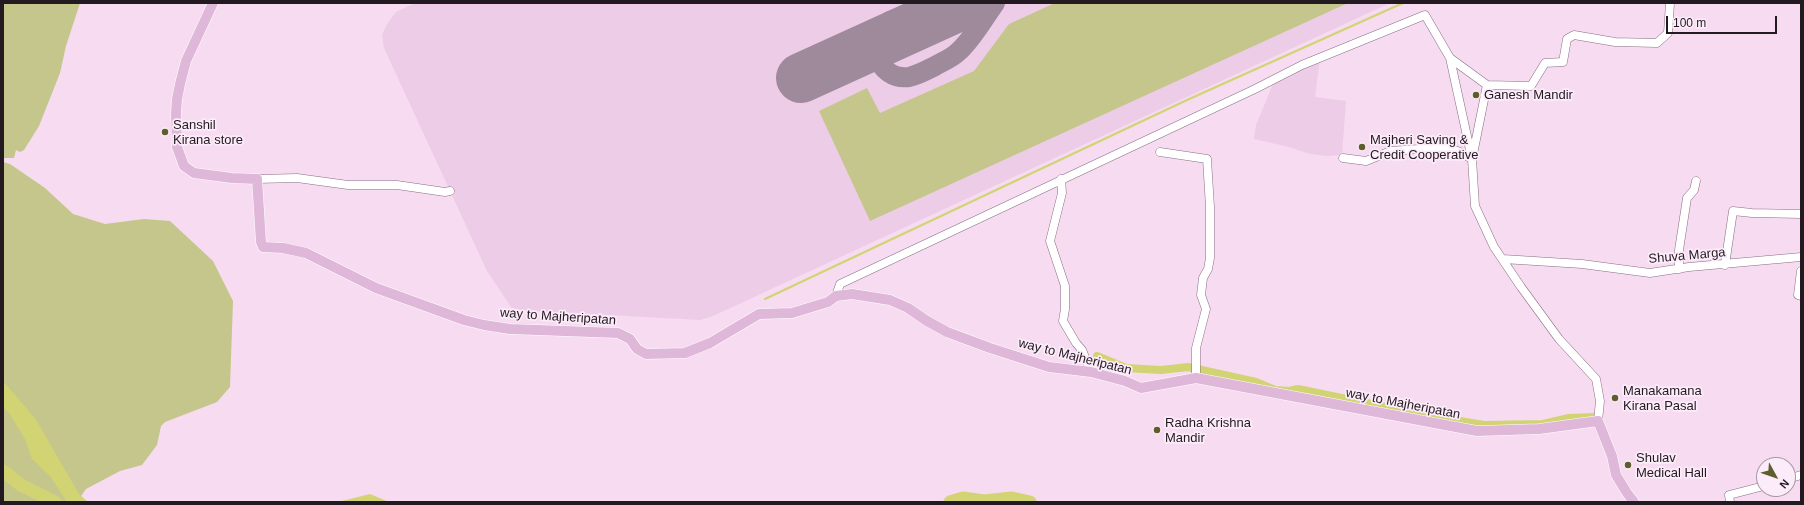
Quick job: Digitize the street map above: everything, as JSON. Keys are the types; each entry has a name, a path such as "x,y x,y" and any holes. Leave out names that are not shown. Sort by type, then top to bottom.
{"main road":[{"path":"213,3 186,61 180,84 176,113 177,147 184,166 194,173 232,178 257,179"},
{"name":"way to Majheripatan","path":"257,179 261,242 263,246 283,248 306,253 376,288 464,320 484,325 510,329 618,333 630,339 637,349 646,354 685,353 710,343 759,314 792,313 828,302 836,296 852,294 890,300 908,308 947,332 990,348 1049,367 1091,372 1126,381 1141,388 1196,378 1477,431 1539,429 1598,421"},
{"path":"1598,421 1612,456 1616,475 1634,502"}],"street":[{"path":"1450,58 1487,85 1531,86 1544,63 1563,62 1567,39 1574,35 1615,42 1657,43 1668,33 1670,3"},
{"path":"836,296 840,284 1255,89 1302,65 1425,14 1450,58 1472,159 1475,206 1494,247 1559,339 1596,379 1600,401 1598,421"},
{"path":"1472,159 1487,85"},
{"path":"1343,158 1366,161 1391,151 1446,148 1460,152 1472,159"},
{"path":"1160,152 1207,159 1210,207 1210,258 1208,269 1203,278 1202,295 1206,309 1196,348 1196,378"},
{"path":"257,179 297,178 348,185 397,185 445,192 450,191"},
{"path":"1061,179 1062,193 1050,242 1065,286 1065,310 1063,321 1082,350 1091,372"},
{"path":"1679,269 1679,250 1687,198 1694,190 1696,181"},
{"path":"1725,264 1732,211 1801,214"},
{"name":"Shuva Marga","path":"1503,259 1582,264 1650,273 1801,257"},
{"path":"1800,296 1801,271"},
{"path":"1730,502 1729,495 1756,488"}],"shaded area":[{"path":"415,3 1390,3 713,316 700,320 519,310 511,307 487,271 384,48 382,35 387,24 396,12"},
{"path":"1320,59 1315,97 1346,101 1342,155 1328,156 1310,154 1289,147 1254,139 1256,125 1275,79"},
{"path":"3,381 35,418 79,494 88,502 67,502 50,476 32,459 25,439 9,413 3,408"},
{"path":"370,494 389,502 341,502 342,501"}],"green space":[{"path":"3,3 80,3 66,46 60,73 39,126 24,150 20,152 16,150 14,158 3,158"},
{"path":"1055,3 1348,3 870,221 819,111 867,88 880,113 974,71 1009,24"},
{"path":"3,162 10,164 45,188 73,214 105,224 144,219 170,221 213,261 233,301 230,387 217,402 165,422 161,426 157,445 142,465 120,471 86,489 77,502 3,502"}],"waterway":[{"path":"765,299 1187,100 1403,3"},
{"path":"1097,356 1126,368 1161,370 1188,367 1256,382 1275,390 1289,391 1298,389 1424,415 1484,425 1543,424 1569,418 1595,417"},
{"path":"3,471 21,485 55,502"},
{"path":"950,502 963,498 984,501 1012,498 1030,502"}],"taxiway":[{"path":"938,16 923,19 898,19 890,21 881,28 875,47 877,56 882,65 889,72 898,76 909,77 947,60 963,47 978,29 995,3"}],"runway":[{"path":"801,78 966,3"}],"place":[{"name":"Ganesh Mandir","path":"1476,95"},
{"name":"Sanshil Kirana store","path":"165,132"},
{"name":"Majheri Saving & Credit Cooperative","path":"1362,147"},
{"name":"Manakamana Kirana Pasal","path":"1615,398"},
{"name":"Radha Krishna Mandir","path":"1157,430"},
{"name":"Shulav Medical Hall","path":"1628,465"}]}
